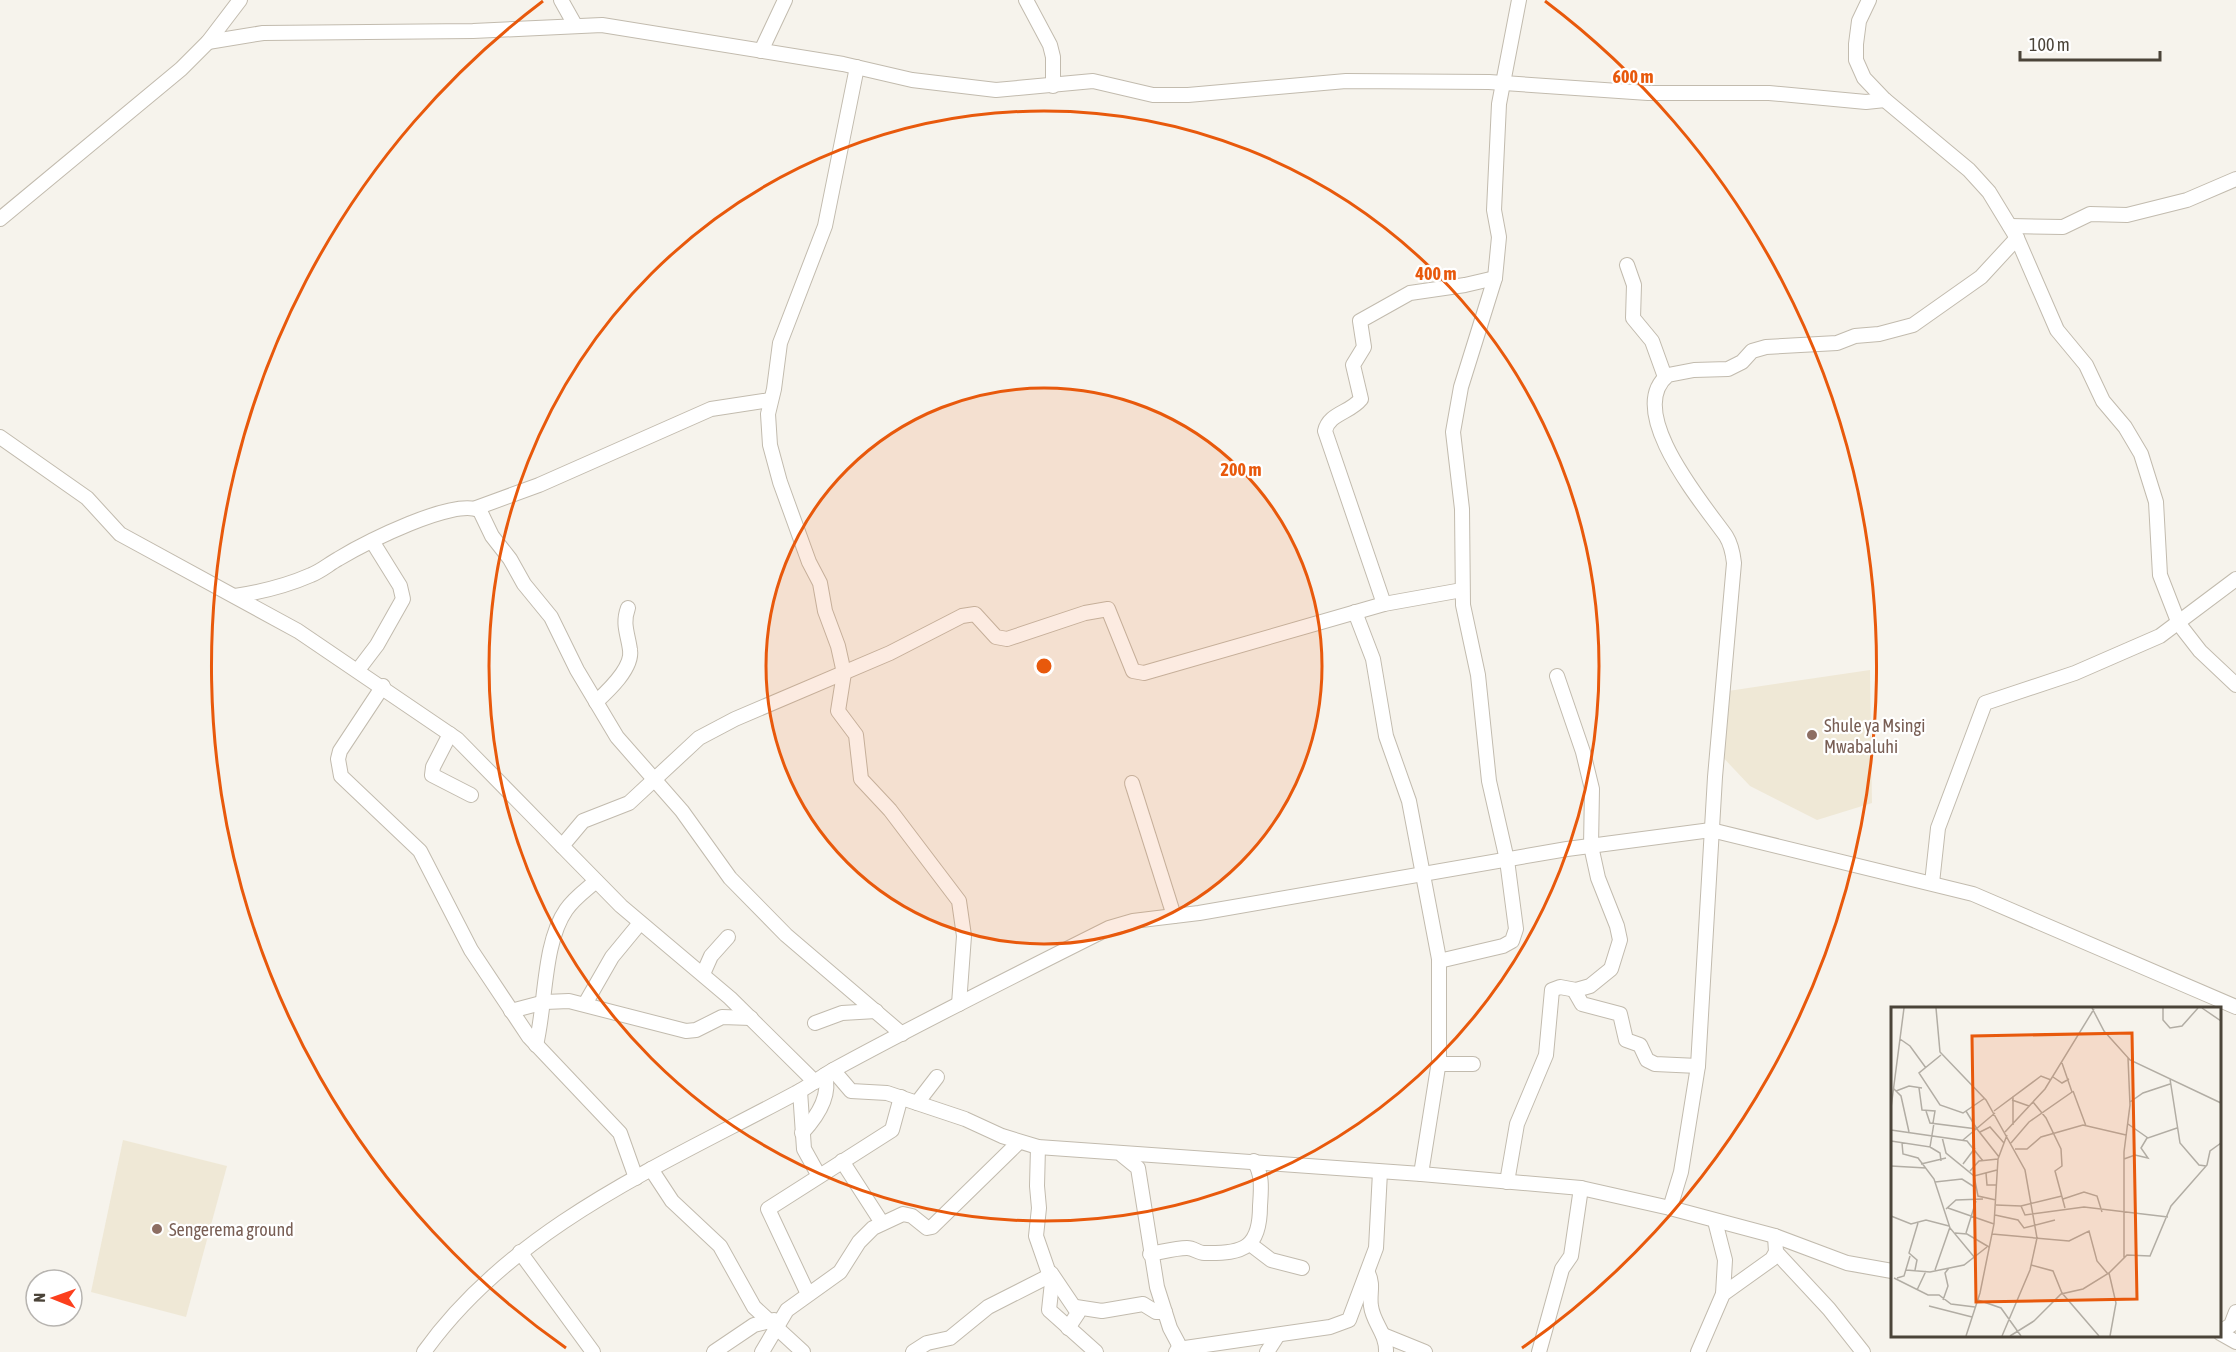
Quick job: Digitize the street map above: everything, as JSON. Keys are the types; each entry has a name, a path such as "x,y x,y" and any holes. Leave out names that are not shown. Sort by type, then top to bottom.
{"street":[{"path":"0,219 181,69 208,42 240,0"},
{"path":"561,0 574,25"},
{"path":"761,51 785,0"},
{"path":"1026,0 1050,45 1053,57 1053,86"},
{"path":"1439,961 1503,946 1512,941 1516,929 1507,860 1489,781 1478,675 1465,619 1462,590 1461,503 1454,424 1461,387 1495,278 1499,237 1494,210 1502,83 1519,0"},
{"path":"1869,0 1859,21 1856,60 1864,78 1885,100 1970,170 1989,192 2010,226 2057,330 2086,365 2103,401 2125,427 2141,454 2156,502 2160,575 2180,624 2200,651 2236,685"},
{"path":"208,42 263,33 462,31 574,25 624,28 857,67 961,88 996,90 1093,81 1136,92 1177,95 1346,81 1502,83 1648,93 1769,93 1866,102 1885,100"},
{"path":"857,67 825,226 780,343 770,400 768,428 774,462 801,542 820,583 825,611 844,673 838,711 856,735 861,779 890,810 959,901 964,936 959,1004"},
{"path":"2010,226 2063,227 2090,214 2127,215 2187,200 2236,179"},
{"path":"1670,1208 1681,1172 1698,1066 1719,710 1734,563 1727,538 1697,499 1673,461 1656,412 1658,389 1665,377 1694,369 1728,369 1742,362 1752,351 1766,347 1837,343 1856,336 1879,334 1913,326 1981,277 2017,238"},
{"path":"1627,265 1634,285 1633,318 1652,341 1665,377"},
{"path":"1384,604 1325,432 1329,422 1361,399 1353,365 1364,347 1360,321 1410,294 1495,278"},
{"path":"235,596 274,589 309,576 372,542 458,508 476,508 539,485 711,410 770,400"},
{"path":"0,437 87,498 120,534 298,631 383,686 450,734 482,763 640,923 703,974 751,1018 824,1076 851,1091 887,1093 901,1097 1038,1148 1122,1155 1254,1161 1581,1188 1670,1208 1775,1236 1824,1257 1891,1271"},
{"path":"476,508 524,584 545,608 617,737 682,811 735,884 798,946 902,1034"},
{"path":"358,670 377,645 403,599 400,586 372,542"},
{"path":"1932,883 1940,818 1985,703 2098,664 2160,636 2180,624 2236,579"},
{"path":"562,846 583,821 623,807 656,780 699,738 735,719 844,673 962,616 975,614 996,637 1007,639 1085,613 1108,609 1133,671 1144,673 1384,604 1462,590"},
{"path":"596,702 612,686 629,661 630,649 625,626 628,608"},
{"path":"1355,612 1373,659 1386,736 1409,801 1439,961 1439,1064 1421,1174"},
{"path":"1507,1182 1517,1124 1546,1055 1552,990 1560,987 1574,990 1590,986 1611,969 1620,940 1617,926 1598,878 1591,846 1592,789 1583,752 1557,676"},
{"path":"383,686 340,752 338,759 341,777 420,851 471,950 511,1011 536,1045 620,1133 636,1178"},
{"path":"450,734 433,767 432,775 471,795"},
{"path":"1132,783 1174,916"},
{"path":"424,1352 481,1285 520,1252 636,1178 959,1004 1110,928 1133,921 1591,846 1711,830 1932,883 2013,909 2236,1007"},
{"path":"536,1045 557,924 567,908 596,881"},
{"path":"585,1004 612,957 640,923"},
{"path":"703,974 711,956 728,937"},
{"path":"1574,990 1582,1004 1620,1014 1626,1040 1640,1045 1645,1058 1651,1063 1698,1066"},
{"path":"511,1011 558,1000 585,1004 686,1032 696,1030 722,1017 751,1018"},
{"path":"815,1023 842,1013 876,1011"},
{"path":"1439,1064 1473,1064"},
{"path":"802,1132 818,1114 827,1088 824,1076"},
{"path":"917,1103 937,1077"},
{"path":"800,1091 804,1149 819,1176"},
{"path":"808,1294 768,1212 770,1207 892,1130 901,1097"},
{"path":"762,1352 774,1322 840,1272 863,1236 882,1223 906,1214 924,1226 932,1227 1018,1142"},
{"path":"1038,1148 1037,1182 1040,1208 1036,1236 1051,1274 1076,1307 1077,1318 1068,1328"},
{"path":"1122,1155 1138,1168 1150,1254 1165,1312 1178,1343 1177,1352 1345,1323 1351,1316 1376,1248 1380,1172"},
{"path":"1138,1168 1148,1156"},
{"path":"843,1161 882,1223"},
{"path":"1150,1254 1188,1248 1208,1253 1243,1248 1250,1244 1258,1235 1260,1227 1261,1176 1254,1161"},
{"path":"1261,1176 1274,1163"},
{"path":"651,1169 672,1201 720,1246 754,1307 774,1322 803,1352"},
{"path":"1539,1352 1562,1269 1570,1256 1581,1188"},
{"path":"1698,1352 1723,1294 1725,1260 1715,1221"},
{"path":"1723,1294 1769,1263 1776,1252 1775,1236"},
{"path":"1250,1244 1271,1260 1302,1268"},
{"path":"520,1252 593,1352"},
{"path":"1776,1252 1829,1309 1863,1352"},
{"path":"1368,1273 1372,1282 1371,1307 1383,1335 1386,1352"},
{"path":"1051,1274 1049,1310 1096,1352"},
{"path":"913,1352 927,1343 950,1338 988,1307 1051,1274"},
{"path":"1076,1307 1102,1311 1143,1305 1153,1311 1165,1312"},
{"path":"2221,1331 2231,1325 2236,1312"},
{"path":"714,1352 754,1325 774,1322"},
{"path":"2221,1333 2236,1342"},
{"path":"1267,1352 1278,1335"},
{"path":"1383,1335 1425,1352"},
{"path":"938,1341 950,1352"}],"shaded area":[{"path":"1870,670 1872,803 1817,820 1750,786 1717,751 1728,691"},
{"name":"Sengerema ground","path":"123,1140 227,1166 186,1317 91,1292"}],"place":[{"name":"Shule ya Msingi Mwabaluhi","path":"1812,735"},
{"name":"Sengerema ground","path":"157,1229"}]}
